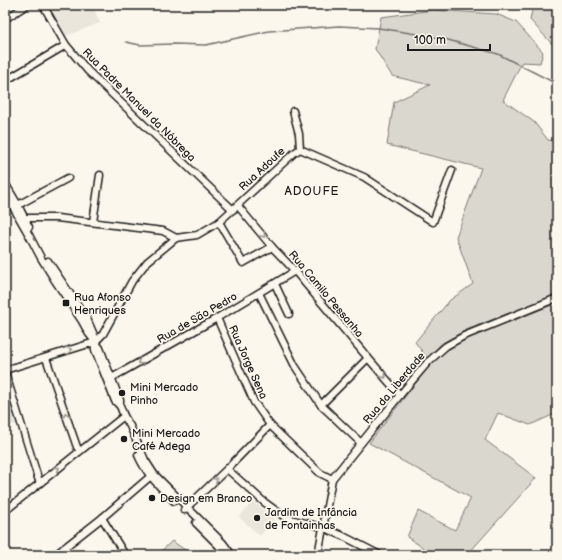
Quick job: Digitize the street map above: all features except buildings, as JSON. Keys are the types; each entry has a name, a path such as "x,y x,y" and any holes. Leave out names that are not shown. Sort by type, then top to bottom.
{"street":[{"path":"5,19 27,5"},
{"name":"Rua Padre Manuel da Nóbrega","path":"43,5 66,45 88,71 235,208"},
{"path":"5,82 66,45"},
{"path":"293,111 299,134 300,149"},
{"name":"Rua Adoufe","path":"176,238 197,235 219,222 300,149 364,177 433,222 452,170"},
{"path":"93,222 100,175"},
{"path":"18,205 68,178"},
{"path":"5,183 18,205 22,218"},
{"path":"5,193 51,266 87,319 94,335 95,342 100,348 109,379 120,400 120,406 127,427 142,464 186,509 223,543 232,555"},
{"name":"Rua Camilo Pessanha","path":"235,208 295,271 400,395"},
{"path":"22,218 57,218 163,231 176,238 147,262 132,281 103,334 95,342 5,371 40,483"},
{"path":"219,222 243,263 272,247"},
{"name":"Rua de São Pedro","path":"109,379 217,318 295,271"},
{"path":"275,284 289,314"},
{"path":"259,293 294,366 321,405 361,443"},
{"name":"Rua da Liberdade","path":"318,555 332,479 428,362 455,340 557,298"},
{"name":"Rua Jorge Sena","path":"217,318 254,402 270,425 320,473 332,479"},
{"path":"46,358 77,447 80,451"},
{"path":"321,405 368,358"},
{"path":"5,511 80,451 125,418"},
{"path":"186,509 270,425"},
{"path":"227,469 264,502 286,518 322,527 380,555"},
{"path":"55,555 102,518 152,475"},
{"path":"186,509 220,547 225,555"},
{"path":"102,518 125,555"}],"shaded area":[{"path":"48,5 92,5 100,23 66,36"},
{"path":"533,5 557,5 557,48 530,20"},
{"path":"433,10 496,14 516,22 543,52 540,63 522,62 503,100 534,122 548,140 557,141 557,294 466,330 441,344 427,358 415,342 450,300 473,284 456,237 481,168 387,145 394,102 430,85 392,76 375,49 381,17"},
{"path":"552,305 557,307 557,413 530,425 498,413 485,440 536,478 467,555 434,555 407,537 418,511 455,530 471,498 369,443 432,362 452,345"},
{"path":"5,383 18,424 5,427"},
{"name":"Jardim de Infância de Fontainhas","path":"253,501 275,519 260,536 239,517"},
{"path":"172,541 191,554 157,555"}],"waterway":[{"path":"126,42 140,45 206,45 269,31 339,26 379,28 441,38 498,54 557,84"}],"place":[{"name":"Rua Afonso Henriques","path":"66,303"},
{"name":"Mini Mercado Pinho","path":"122,393"},
{"name":"Mini Mercado Café Adega","path":"124,439"},
{"name":"Design em Branco","path":"152,498"},
{"name":"Jardim de Infância de Fontainhas","path":"257,518"}],"district":[{"name":"ADOUFE","path":"312,191"}]}
